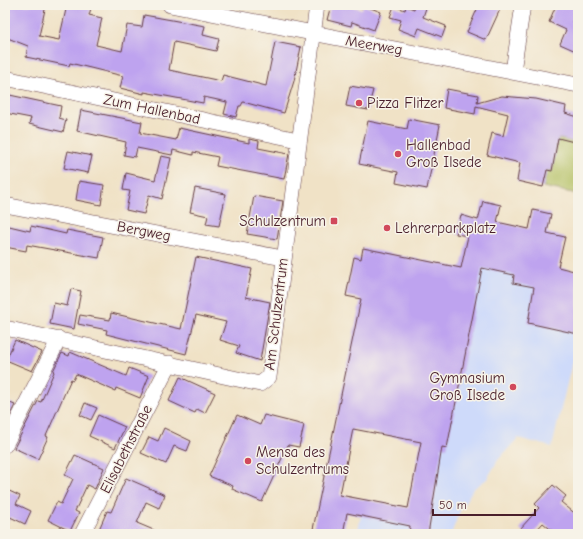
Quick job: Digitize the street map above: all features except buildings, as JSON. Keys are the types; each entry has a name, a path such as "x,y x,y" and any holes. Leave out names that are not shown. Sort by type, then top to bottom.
{"street":[{"name":"Meerweg","path":"170,5 314,34 513,71 578,85"},
{"name":"Am Schulzentrum","path":"5,328 170,363 260,384 269,377 298,140 317,5"},
{"path":"513,71 524,5"},
{"name":"Zum Hallenbad","path":"5,78 298,140"},
{"name":"Bergweg","path":"5,204 283,258"},
{"path":"5,445 58,339"},
{"name":"Elisabethstraße","path":"82,534 170,363"}],"shaded area":[{"name":"Gymnasium Groß Ilsede","path":"482,268 514,275 513,283 535,287 528,323 578,334 578,337 552,447 518,438 498,460 487,479 473,489 460,511 451,534 429,534 442,447 447,448"},
{"path":"361,516 410,526 409,534 357,534"}],"green space":[{"path":"558,138 577,143 578,140 578,194 543,187 547,170 552,171"}],"place":[{"name":"Pizza Flitzer","path":"359,103"},
{"name":"Hallenbad Groß Ilsede","path":"398,154"},
{"name":"Schulzentrum","path":"334,221"},
{"name":"Lehrerparkplatz","path":"387,228"},
{"name":"Gymnasium Groß Ilsede","path":"513,387"},
{"name":"Mensa des Schulzentrums","path":"248,461"}]}
